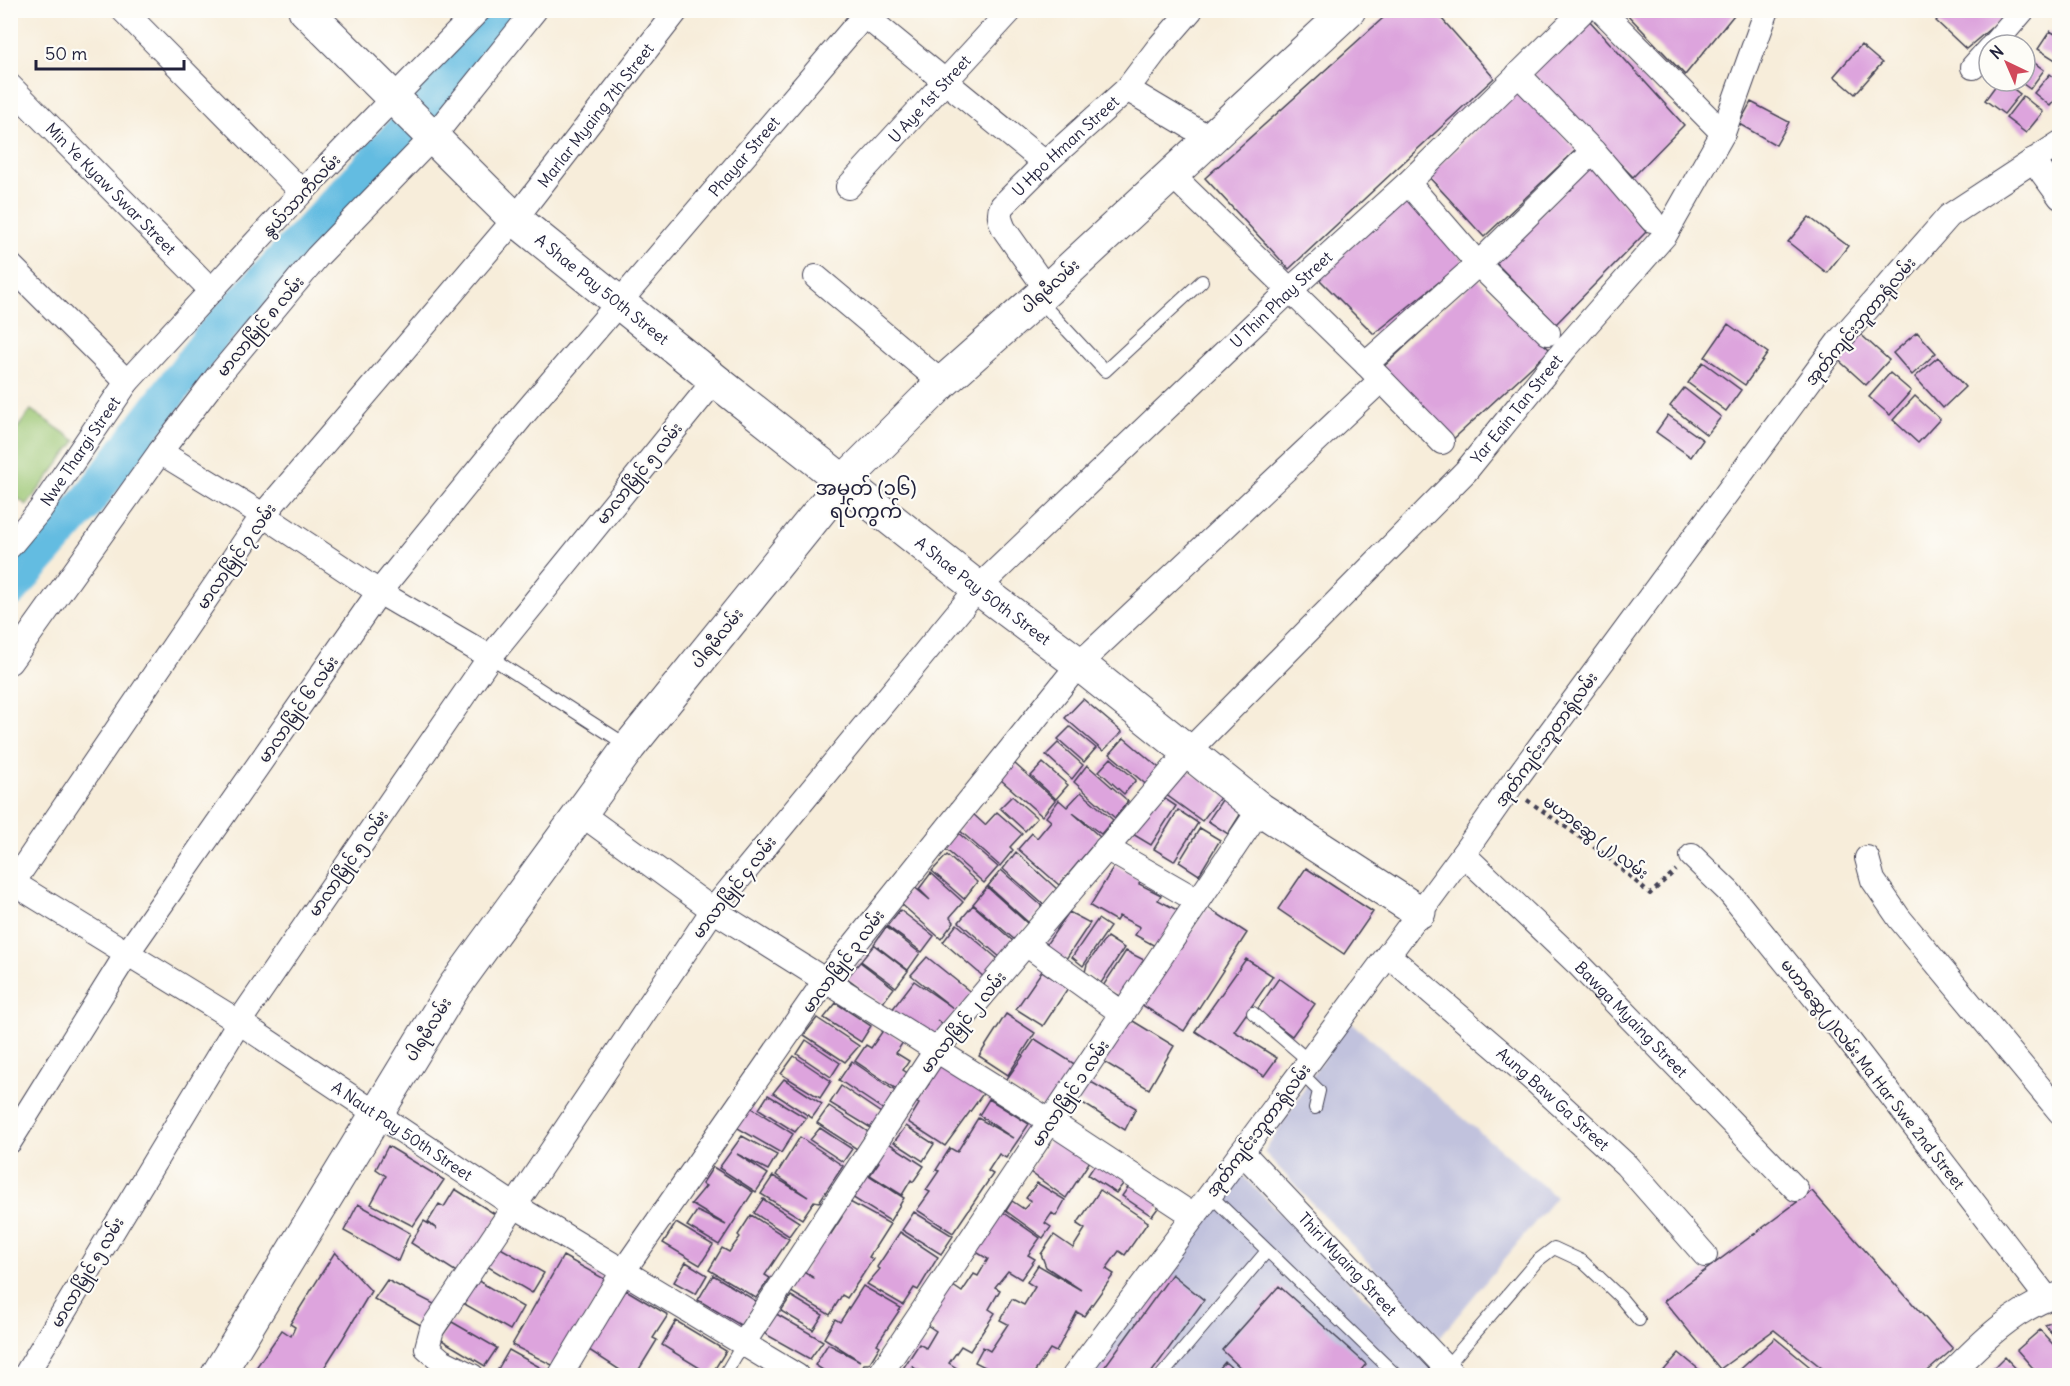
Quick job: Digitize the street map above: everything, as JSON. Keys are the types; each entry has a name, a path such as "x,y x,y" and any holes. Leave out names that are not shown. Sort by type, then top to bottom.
{"main road":[{"name":"A Shae Pay 50th Street","path":"305,10 515,219 715,380 978,588 1079,664 1260,809 1419,912"},
{"name":"ပါရမီလမ်း","path":"217,1376 454,987 629,747 844,481 942,383 1172,175 1349,10"}],"street":[{"path":"123,10 302,192"},
{"name":"နွယ်သာကီလမ်း","path":"127,382 302,192 396,102 479,10"},
{"name":"မာလာမြိုင် ၈ လမ်း","path":"10,662 160,452 218,376 317,257 430,135 536,10"},
{"name":"Marlar Myaing 7th Street","path":"515,219 677,10"},
{"name":"U Aye 1st Street","path":"848,187 1011,10"},
{"name":"U Hpo Hman Street","path":"1042,294 1004,229 999,211 1045,162 1127,88 1191,10"},
{"name":"U Thin Phay Street","path":"978,588 1290,290 1408,183 1584,10"},
{"path":"1601,10 1723,133"},
{"name":"Yar Eain Tan Street","path":"1188,752 1466,471 1565,349 1665,235 1723,133 1767,10"},
{"path":"2003,33 2023,10"},
{"path":"864,12 1045,162"},
{"name":"Phayar Street","path":"619,301 864,12"},
{"path":"1973,67 1977,62"},
{"path":"1518,75 1593,151 1652,220"},
{"name":"Min Ye Kyaw Swar Street","path":"10,86 212,291"},
{"path":"1127,88 1210,139"},
{"name":"အုတ်ကျင်းဘူတာရုံလမ်း","path":"1074,1376 1463,854 1839,341 1949,216 2060,142"},
{"name":"မာလာမြိုင် ၃ လမ်း","path":"560,1376 624,1270 825,981 1079,664 1593,151"},
{"path":"2033,160 2060,197"},
{"path":"1172,175 1374,372 1442,442"},
{"path":"1408,183 1478,264 1548,333"},
{"name":"မာလာမြိုင် ၇ လမ်း","path":"12,884 263,515 515,219"},
{"path":"10,266 127,382"},
{"path":"816,277 942,383"},
{"name":"မာလာမြိုင် ၆ လမ်း","path":"10,1142 128,952 379,592 619,301"},
{"name":"မာလာမြိုင် ၅ လမ်း","path":"25,1376 239,1022 490,657 715,380"},
{"name":"Nwe Thargi Street","path":"10,546 40,510 127,382"},
{"path":"160,452 263,515 379,592 490,657"},
{"name":"မာလာမြိုင် ၄ လမ်း","path":"472,1376 442,1361 427,1348 432,1329 713,910 978,588"},
{"name":"မာလာမြိုင် ၂ လမ်း","path":"744,1342 937,1050 1188,752"},
{"name":"မာလာမြိုင် ၁ လမ်း","path":"879,1376 1260,809"},
{"path":"580,813 713,910 1051,1122 1194,1216"},
{"path":"1106,848 1198,901"},
{"name":"Bawga Myaing Street","path":"1463,854 1578,964 1796,1189"},
{"name":"မဟာဆွေ(၂)လမ်း Ma Har Swe 2nd Street","path":"1692,856 1729,892 2053,1296"},
{"path":"1867,858 1873,880 1899,918 2060,1112"},
{"name":"A Naut Pay 50th Street","path":"12,884 128,952 239,1022 515,1206 797,1376"},
{"path":"1026,944 1123,1014"},
{"name":"Aung Baw Ga Street","path":"1388,955 1537,1083 1626,1165 1706,1255"},
{"name":"Thiri Myaing Street","path":"1242,1152 1450,1371"},
{"path":"1948,1376 1994,1331 2053,1296"}],"lane":[{"path":"1042,294 1106,371 1202,281"},
{"path":"490,657 629,747"},
{"path":"1253,1012 1305,1067 1319,1091 1315,1108"},
{"path":"1210,1195 1397,1376"},
{"path":"1450,1371 1537,1261 1554,1248 1582,1261 1620,1297 1639,1320"},
{"path":"1161,1376 1267,1251"},
{"path":"724,1376 744,1342"}],"path":[{"name":"မဟာဆွေ (၂) လမ်း","path":"1510,787 1604,854 1650,894 1692,856"}],"shaded area":[{"path":"1348,1020 1556,1197 1439,1338 1264,1152"},
{"path":"1238,1171 1443,1375 1087,1376"}],"green space":[{"path":"31,410 76,441 27,505 11,494 10,438"}],"building":[{"path":"1392,10 1434,10 1494,78 1289,269 1205,178"},
{"path":"1623,10 1738,10 1685,75"},
{"path":"1945,10 1996,10 2004,17 1985,33 1977,33 1977,40 1966,49 1936,21"},
{"path":"1588,19 1684,125 1633,177 1532,73"},
{"path":"2050,31 2060,37 2060,63 2038,49"},
{"path":"1861,45 1882,63 1855,94 1834,76"},
{"path":"2037,65 2044,70 2037,80"},
{"path":"2050,74 2060,82 2060,94 2050,106 2034,93 2037,93 2037,89"},
{"path":"1519,90 1576,150 1484,237 1428,176"},
{"path":"1990,93 2020,94 2004,114 1985,100"},
{"path":"2023,96 2043,112 2026,133 2006,118"},
{"path":"1751,102 1789,122 1776,145 1739,124"},
{"path":"2060,159 2060,182 2050,166"},
{"path":"1590,164 1646,232 1556,324 1494,261"},
{"path":"1408,193 1464,262 1374,334 1317,277"},
{"path":"1809,217 1848,246 1827,273 1788,242"},
{"path":"1477,279 1550,350 1448,444 1379,371"},
{"path":"1728,324 1768,353 1745,385 1705,357"},
{"path":"1857,331 1889,360 1866,385 1834,356"},
{"path":"1917,332 1936,353 1912,375 1893,353"},
{"path":"1938,357 1965,387 1943,408 1915,377"},
{"path":"1703,362 1741,390 1726,411 1688,383"},
{"path":"1890,373 1911,391 1890,415 1869,397"},
{"path":"1684,388 1721,417 1707,435 1670,406"},
{"path":"1915,396 1940,419 1918,443 1893,420"},
{"path":"1668,415 1703,440 1691,457 1656,432"},
{"path":"1083,699 1122,732 1103,751 1065,718"},
{"path":"1070,727 1096,748 1084,762 1058,739"},
{"path":"1124,738 1164,772 1149,787 1110,754"},
{"path":"1058,743 1083,765 1072,779 1046,755"},
{"path":"1111,758 1136,780 1124,794 1099,771"},
{"path":"1014,763 1055,800 1042,816 1001,780"},
{"path":"1043,763 1068,785 1056,799 1031,776"},
{"path":"1087,765 1128,801 1115,818 1074,782"},
{"path":"1184,768 1222,795 1202,821 1165,794"},
{"path":"1081,792 1113,820 1101,834 1073,813 1100,837 1059,885 1018,849 1032,833 1037,838 1051,821 1046,817 1059,800 1067,807"},
{"path":"1156,793 1176,806 1151,845 1131,833"},
{"path":"1226,794 1245,807 1228,834 1208,821"},
{"path":"1012,796 1037,818 1025,831 1000,808"},
{"path":"1178,810 1198,823 1174,861 1154,849"},
{"path":"997,812 1022,834 1010,847 1013,850 1000,866 958,829 972,813 985,825"},
{"path":"1200,828 1220,840 1199,875 1179,862"},
{"path":"956,831 998,867 984,883 943,847"},
{"path":"1016,852 1057,889 1044,905 1003,869"},
{"path":"947,855 977,882 964,899 932,871"},
{"path":"1115,865 1141,880 1139,884 1161,895 1158,900 1179,911 1157,947 1135,935 1140,927 1119,916 1116,921 1090,906"},
{"path":"1306,868 1373,912 1344,954 1278,909"},
{"path":"1001,870 1043,907 1029,923 988,886"},
{"path":"931,873 963,902 950,917 954,922 941,939 899,902 913,886 930,900 919,889"},
{"path":"987,887 1028,924 1015,940 973,904"},
{"path":"973,905 1014,942 1001,958 959,922"},
{"path":"1207,907 1247,933 1184,1031 1139,1003 1177,944 1182,947"},
{"path":"900,910 934,936 922,952 887,926"},
{"path":"1069,912 1090,923 1064,962 1043,949"},
{"path":"1098,919 1110,927 1083,966 1072,957"},
{"path":"957,924 999,960 985,978 943,942"},
{"path":"886,927 920,953 908,970 874,944"},
{"path":"1107,937 1124,948 1101,983 1085,972 1087,964"},
{"path":"874,945 908,971 896,987 861,961"},
{"path":"1126,951 1148,962 1123,998 1103,986"},
{"path":"927,957 973,994 944,1025 937,1020 943,1025 933,1040 891,1011 914,981 953,1008 911,975"},
{"path":"1246,959 1273,976 1234,1031 1277,1058 1264,1076 1195,1031"},
{"path":"860,962 894,988 882,1004 847,978"},
{"path":"1042,971 1068,988 1043,1026 1016,1009"},
{"path":"1279,978 1315,1004 1292,1036 1257,1010"},
{"path":"836,1003 871,1026 861,1042 824,1018"},
{"path":"1006,1014 1035,1033 1008,1075 979,1056"},
{"path":"817,1018 859,1046 845,1062 804,1035"},
{"path":"1128,1018 1174,1046 1149,1089 1101,1060"},
{"path":"884,1029 903,1042 896,1053 909,1061 903,1070 909,1074 898,1090 855,1061 866,1045 871,1048"},
{"path":"1035,1039 1076,1065 1048,1109 1004,1083"},
{"path":"806,1040 840,1063 831,1077 797,1054"},
{"path":"794,1056 831,1081 820,1098 781,1074"},
{"path":"852,1061 895,1091 884,1110 839,1080"},
{"path":"938,1061 985,1091 945,1146 908,1122 919,1104 916,1102 929,1084 924,1081"},
{"path":"784,1079 822,1104 812,1118 773,1093"},
{"path":"1091,1082 1136,1108 1125,1130 1078,1100"},
{"path":"841,1086 881,1113 871,1128 830,1103"},
{"path":"768,1095 806,1118 795,1132 759,1109"},
{"path":"989,1099 1029,1124 1006,1158 999,1154 988,1171 993,1174 953,1233 917,1210 930,1192 926,1190 939,1171 936,1170 950,1148 957,1152 978,1118 1013,1138 979,1115"},
{"path":"749,1106 793,1134 781,1153 736,1127"},
{"path":"829,1106 868,1132 857,1149 817,1123"},
{"path":"906,1126 934,1144 923,1161 894,1142"},
{"path":"820,1128 852,1149 843,1162 810,1140"},
{"path":"1054,1135 1092,1158 1066,1198 1030,1172"},
{"path":"742,1136 777,1155 768,1170 737,1154 768,1174 756,1192 719,1168"},
{"path":"800,1137 843,1166 819,1202 814,1201 802,1219 761,1194 773,1176 808,1197 776,1175"},
{"path":"887,1142 924,1166 913,1182 911,1180 902,1195 870,1175 879,1162 875,1160"},
{"path":"388,1146 444,1180 413,1226 371,1204 386,1176 376,1169"},
{"path":"1098,1160 1127,1179 1116,1193 1088,1175"},
{"path":"713,1167 753,1192 719,1245 687,1226 697,1211 726,1225 691,1204 706,1186 702,1184"},
{"path":"861,1170 904,1198 890,1221 847,1194"},
{"path":"1037,1183 1065,1200 1056,1216 1052,1213 1045,1223 1051,1227 1043,1238 1006,1211 1012,1201 1024,1209 1031,1201 1026,1198"},
{"path":"1131,1183 1161,1204 1152,1216 1122,1196"},
{"path":"455,1189 498,1216 461,1275 411,1243 424,1221 437,1229 428,1222 439,1204 444,1207"},
{"path":"1100,1190 1148,1222 1125,1255 1119,1251 1106,1269 1114,1274 1084,1316 1077,1312 1056,1352 1050,1349 1032,1376 980,1376 985,1367 975,1362 983,1347 990,1351 1008,1324 1000,1320 1012,1299 1024,1305 1035,1287 1027,1282 1038,1265 1081,1290 1046,1267 1041,1254 1054,1235 1073,1248 1085,1229 1077,1224"},
{"path":"1812,1191 1953,1349 1922,1376 1832,1376 1774,1330 1720,1369 1664,1301"},
{"path":"763,1199 799,1222 789,1236 754,1213"},
{"path":"848,1201 890,1224 869,1257 873,1259 860,1279 847,1298 842,1295 830,1315 786,1289 798,1269 814,1278 804,1271 824,1229 831,1234 842,1217 839,1216"},
{"path":"358,1204 410,1233 398,1261 344,1231"},
{"path":"914,1212 953,1236 941,1254 902,1230"},
{"path":"1003,1212 1040,1238 1028,1255 1035,1259 1021,1279 1008,1271 995,1287 1000,1290 989,1309 995,1313 970,1351 961,1346 949,1363 958,1369 953,1376 927,1376 911,1366 924,1376 898,1376 919,1344 926,1348 936,1331 924,1323 950,1284 962,1292 974,1274 978,1276 988,1259 973,1250"},
{"path":"751,1215 789,1239 765,1275 770,1278 756,1298 709,1270 722,1248 729,1252"},
{"path":"676,1223 713,1245 700,1265 663,1243"},
{"path":"900,1232 938,1257 918,1290 914,1288 903,1305 867,1284 880,1269 877,1267"},
{"path":"497,1246 544,1273 532,1293 485,1265"},
{"path":"335,1252 371,1291 343,1338 319,1376 258,1376 253,1372 282,1330 291,1336 295,1327 290,1324"},
{"path":"563,1256 608,1281 556,1367 512,1345"},
{"path":"686,1262 707,1275 696,1294 674,1282"},
{"path":"1172,1274 1204,1300 1149,1376 1098,1376"},
{"path":"713,1275 756,1301 742,1326 698,1300"},
{"path":"475,1279 523,1307 510,1330 461,1302"},
{"path":"387,1280 438,1306 424,1327 374,1299"},
{"path":"863,1286 901,1308 877,1344 880,1346 869,1364 864,1364 858,1376 832,1376 815,1365 828,1344 860,1361 824,1338 835,1319 840,1322"},
{"path":"1279,1286 1366,1364 1356,1376 1249,1376 1222,1350"},
{"path":"626,1290 668,1315 653,1338 657,1340 635,1376 629,1376 589,1350"},
{"path":"791,1296 823,1315 813,1330 781,1311"},
{"path":"773,1312 823,1341 810,1359 760,1331"},
{"path":"2060,1319 2060,1344 2045,1325"},
{"path":"676,1321 726,1351 711,1375 662,1345"},
{"path":"452,1322 497,1348 485,1366 440,1339"},
{"path":"2040,1330 2060,1352 2060,1376 2040,1376 2017,1350"},
{"path":"1775,1338 1821,1376 1733,1376"},
{"path":"509,1350 552,1374 550,1376 494,1376"},
{"path":"1679,1353 1707,1376 1659,1376"},
{"path":"2005,1357 2023,1376 1991,1376 1989,1373"},
{"path":"1225,1362 1241,1376 1213,1376"}],"waterway":[{"path":"10,590 84,506 213,335 450,81 508,10"}],"district":[{"name":"အမှတ် (၁၆) ရပ်ကွက်","path":"866,500"}]}
